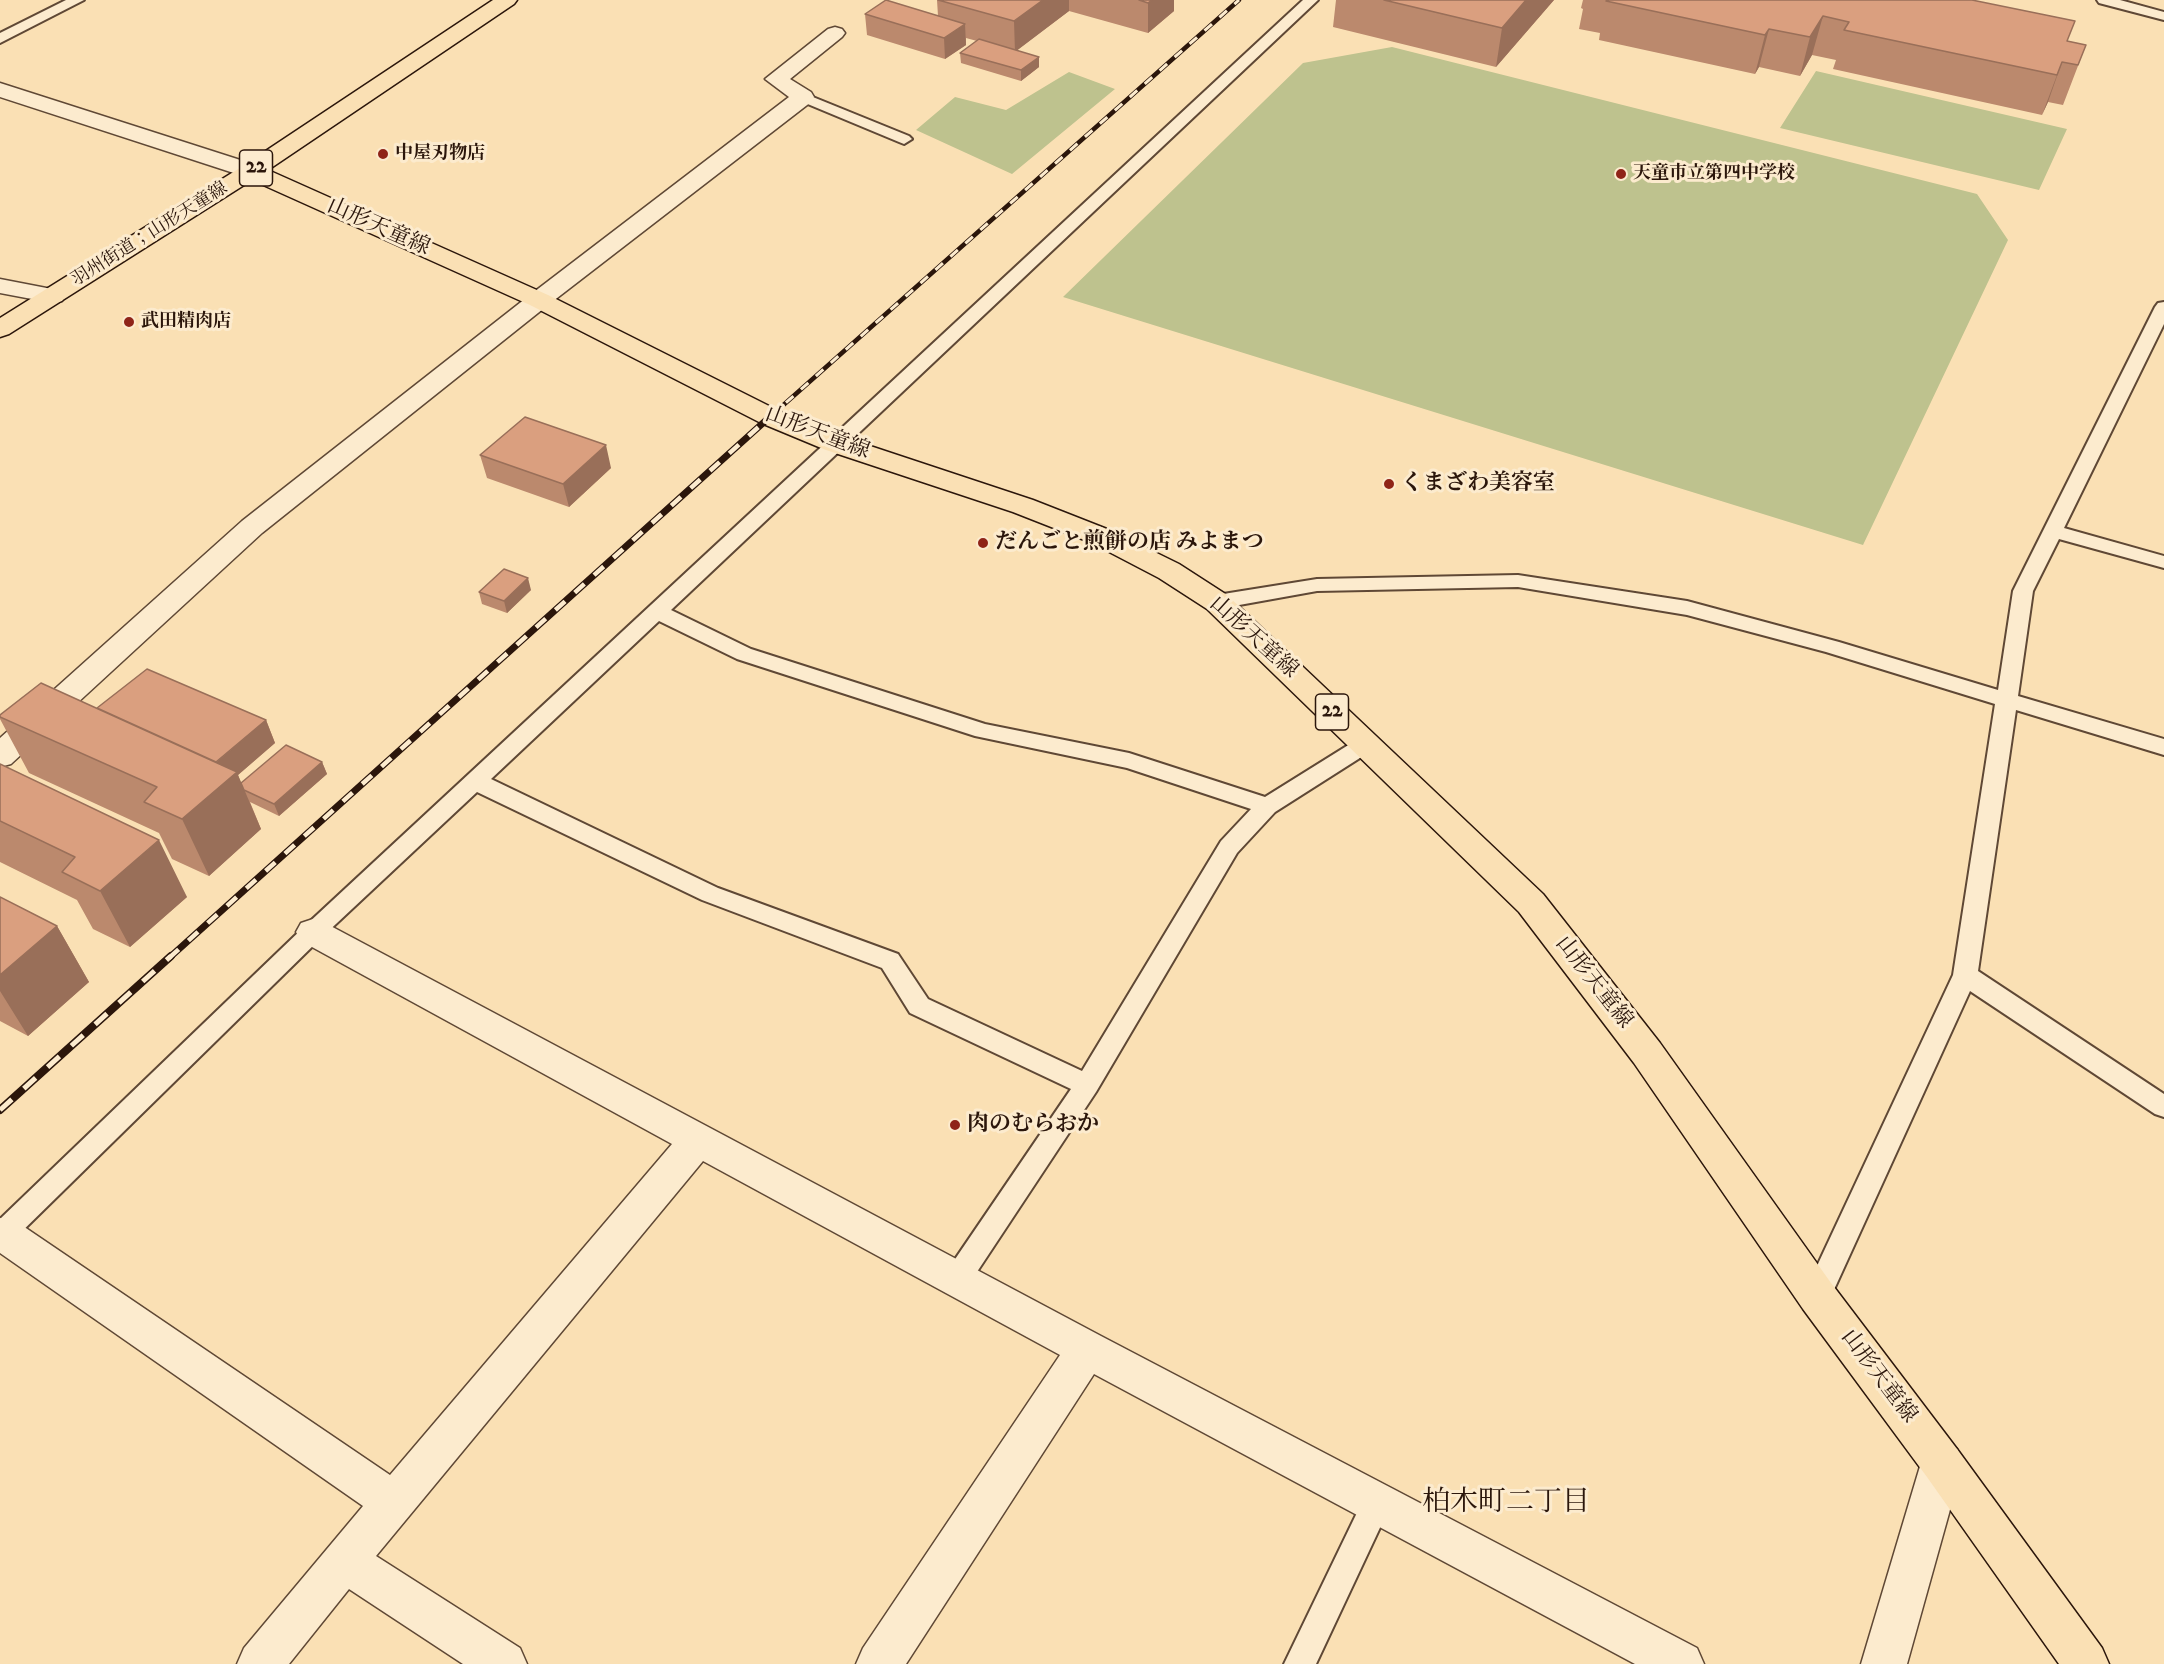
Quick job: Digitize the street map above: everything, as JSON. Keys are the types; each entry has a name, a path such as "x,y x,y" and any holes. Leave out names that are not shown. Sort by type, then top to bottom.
{"main road":[{"name":"羽州街道；山形天童線","path":"0,329 251,171 507,0"},
{"name":"山形天童線","path":"251,171 539,300 770,417 836,444 1023,506 1102,537 1169,571 1217,602 1531,903 1647,1053 1816,1296 1942,1463 2086,1664"}],"street":[{"path":"0,756 252,526 539,300 803,97 776,79 835,33"},
{"path":"0,90 251,171"},
{"path":"0,286 53,296"},
{"path":"313,932 957,1279 1681,1664"},
{"path":"260,1664 344,1560 699,1139"},
{"path":"1,1235 394,1503"},
{"path":"879,1664 1087,1348"},
{"path":"1884,1664 1942,1463"},
{"path":"344,1560 504,1664"}],"lane":[{"path":"0,39 77,0"},
{"path":"1,1235 313,932 1311,0"},
{"path":"2104,0 2164,16"},
{"path":"803,97 904,139"},
{"path":"1816,1296 1965,975 2023,591 2164,307"},
{"path":"2054,531 2164,562"},
{"path":"1217,602 1317,585 1518,580 1687,608 1832,647 2164,747"},
{"path":"656,611 744,654 983,731 1129,761 1267,806"},
{"path":"957,1279 1087,1085 1229,847 1267,806 1365,744"},
{"path":"476,781 710,894 890,961 919,1006 1087,1085"},
{"path":"1965,975 2164,1107"},
{"path":"1300,1664 1377,1502"}],"green space":[{"name":"天童市立第四中学校","path":"1392,47 1977,194 2008,240 1863,545 1063,297 1303,63"},
{"path":"1816,71 2067,129 2039,190 1780,128"},
{"path":"1069,72 1115,89 1012,174 916,130 955,97 1006,110"}],"building":[{"path":"886,0 965,24 944,38 865,14"},
{"path":"938,0 1043,0 1014,21"},
{"path":"1384,0 1526,0 1502,28"},
{"path":"1607,0 1972,0 2075,21 2067,41 2086,45 2078,65 2062,62 2057,75 1844,30 1849,22 1823,16 1810,37 1769,29 1765,35"},
{"path":"979,39 1039,57 1021,70 960,53"},
{"path":"525,417 606,445 563,484 480,455"},
{"path":"504,569 528,578 504,601 479,592"},
{"path":"147,669 266,720 216,762 97,708"},
{"path":"41,683 237,772 182,819 144,802 157,787 0,717"},
{"path":"286,745 322,762 274,804 244,790 241,783"},
{"path":"0,764 159,840 100,891 62,872 75,857 0,821"},
{"path":"0,897 57,926 0,975"}],"railway":[{"path":"771,416 1239,0"},
{"path":"169,958 773,414"},
{"path":"0,1110 171,956"}],"place":[{"name":"中屋刃物店","path":"383,154"},
{"name":"天童市立第四中学校","path":"1621,174"},
{"name":"武田精肉店","path":"129,322"},
{"name":"くまざわ美容室","path":"1389,484"},
{"name":"だんごと煎餅の店 みよまつ","path":"983,543"},
{"name":"肉のむらおか","path":"955,1125"}],"district":[{"name":"柏木町二丁目","path":"1506,1504"}]}
